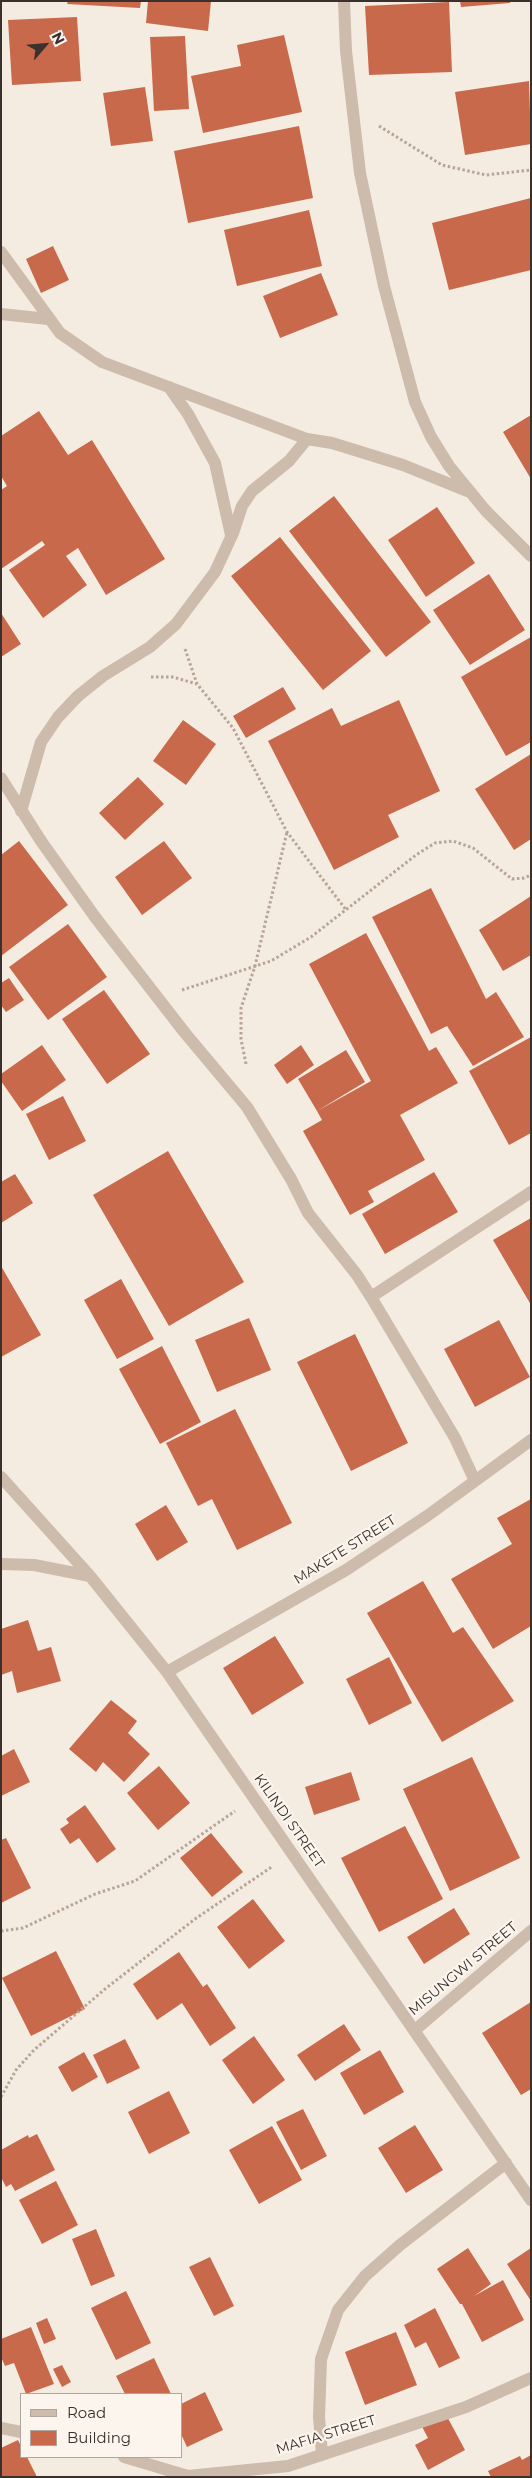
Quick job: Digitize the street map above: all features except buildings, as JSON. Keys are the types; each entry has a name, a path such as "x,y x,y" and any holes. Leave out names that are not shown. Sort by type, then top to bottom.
{"street":[{"path":"344,1 346,52 360,173 382,276 415,402 431,436 449,466 470,492 531,556"},
{"path":"1,252 60,333 102,362 307,439 332,443 403,465 470,492"},
{"path":"1,314 48,318"},
{"path":"170,387 202,436 215,463 232,536"},
{"path":"21,811 41,742 58,717 78,696 103,676 150,647 176,624 215,572 232,536 242,506 252,491 289,461 307,439"},
{"path":"1,778 21,811 95,917 159,997 185,1033 247,1107 291,1179 308,1212 357,1275 371,1297 450,1430 475,1481"},
{"path":"371,1297 531,1192"},
{"name":"MAKETE STREET","path":"167,1672 346,1570 427,1516 531,1440"},
{"name":"KILINDI STREET","path":"1,1476 90,1576 167,1672 531,2200"},
{"path":"1,1564 34,1565 90,1576"},
{"name":"MISUNGWI STREET","path":"415,2030 531,1931"},
{"path":"322,2454 319,2416 321,2359 338,2310 365,2276 386,2257 506,2163"},
{"name":"MAFIA STREET","path":"127,2458 188,2476 288,2466 466,2406 531,2378"},
{"path":"1,2428 20,2432"}],"path":[{"path":"352,109 442,165 486,175 531,170"},
{"path":"176,624 197,684 232,728 287,832 346,910"},
{"path":"246,1066 241,1039 241,1008 255,966 287,832"},
{"path":"159,997 272,961 311,937 416,855 435,844 453,841 473,848 512,879 531,875"},
{"path":"1,1931 23,1928 95,1894 135,1881 254,1798"},
{"path":"1,2097 16,2070 34,2050 105,1989 195,1919 292,1853"}]}
